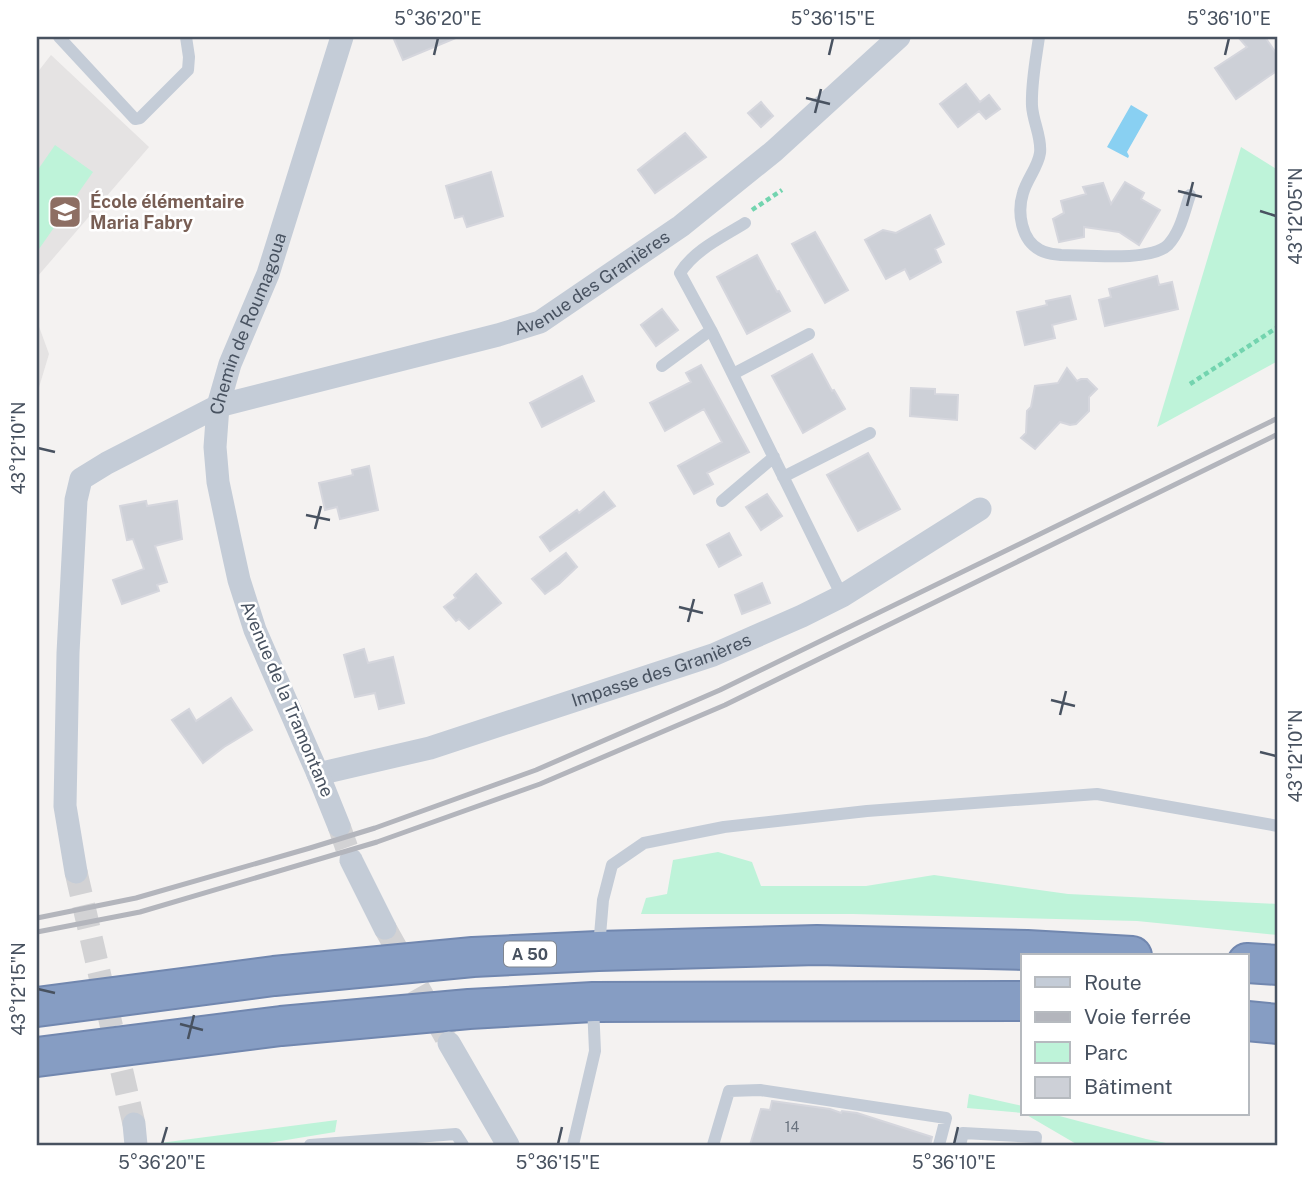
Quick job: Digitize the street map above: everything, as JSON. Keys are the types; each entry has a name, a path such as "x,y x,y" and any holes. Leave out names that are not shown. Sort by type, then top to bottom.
{"highway":[{"name":"A 50","path":"37,1006 274,976 474,957 817,945 1097,954"},
{"path":"1248,964 1278,965"},
{"path":"37,1057 281,1026 469,1009 593,1002 1021,1001"},
{"path":"1248,1021 1278,1024"}],"street":[{"name":"Chemin de Roumagoua","path":"76,872 65,806 68,653 76,500 81,479 218,406 230,364 268,274 342,37"},
{"name":"Avenue des Granières","path":"218,406 540,322 681,226 774,151 900,37"},
{"name":"Avenue de la Tramontane","path":"218,406 215,447 218,482 239,580 254,630 339,826"},
{"name":"Impasse des Granières","path":"318,774 430,748 713,655 842,596 980,509"},
{"path":"351,860 385,928"},
{"path":"449,1043 508,1145"}],"lane":[{"path":"59,37 135,119 140,118 188,70 186,37"},
{"path":"1039,37 1032,109 1040,156 1023,192 1021,204 1024,231 1030,242 1048,254 1155,253 1166,247 1175,235 1190,195"},
{"path":"745,223 694,257 685,264 680,273 711,330 842,596"},
{"path":"662,366 711,330"},
{"path":"733,374 809,334"},
{"path":"783,477 870,433"},
{"path":"722,501 774,457"},
{"path":"598,951 603,900 612,865 643,843 724,827 867,811 1097,794 1278,826"},
{"path":"573,1145 595,1051 593,1002"},
{"path":"713,1145 729,1091 760,1090 946,1118 939,1145"},
{"path":"960,1145 963,1133 1036,1136 1034,1145"},
{"path":"310,1145 456,1134 463,1145"}],"path":[{"path":"745,223 750,211 782,190"},
{"path":"1191,384 1278,327"}],"shaded area":[{"name":"École élémentaire Maria Fabry","path":"51,55 149,147 37,277 37,73"},
{"path":"37,321 49,354 37,394"}],"green space":[{"path":"55,145 93,172 39,249 37,171"},
{"path":"1241,147 1278,170 1278,361 1157,427"},
{"path":"718,852 752,862 761,886 866,886 934,875 1068,894 1278,904 1278,935 1137,921 853,914 641,914 646,898 667,894 673,860"},
{"path":"969,1094 1021,1106 1021,1113 967,1108"},
{"path":"1028,1116 1060,1116 1176,1145 1078,1145"},
{"path":"337,1120 335,1132 256,1145 160,1145 160,1143"}],"water":[{"path":"1131,105 1148,115 1127,152 1128,158 1107,147"}],"building":[{"path":"393,37 458,37 403,60"},
{"path":"1238,37 1265,37 1278,56 1278,70 1236,99 1215,68 1247,47"},
{"path":"966,84 980,102 989,95 1000,109 986,119 979,111 958,127 940,104"},
{"path":"761,102 773,116 761,127 748,113"},
{"path":"685,133 706,157 655,193 638,170"},
{"path":"491,172 503,216 467,227 463,216 455,218 446,186"},
{"path":"1125,182 1144,193 1141,199 1160,210 1139,245 1119,232 1084,227 1084,237 1059,242 1053,219 1064,213 1061,201 1086,194 1083,187 1103,183 1111,204"},
{"path":"930,215 944,244 935,249 941,262 910,279 905,269 886,279 865,240 883,230 896,233"},
{"path":"815,232 848,290 825,303 792,244"},
{"path":"757,255 790,311 747,334 717,277"},
{"path":"1157,276 1159,285 1172,282 1178,309 1105,326 1099,300 1111,297 1109,289"},
{"path":"1070,296 1076,319 1052,325 1055,338 1025,345 1017,312 1047,305 1046,301"},
{"path":"662,309 678,330 656,346 641,325"},
{"path":"812,354 845,409 803,433 772,376"},
{"path":"701,365 749,452 707,473 713,484 694,494 678,466 722,442 704,409 665,431 650,403 691,382 686,373"},
{"path":"1067,368 1077,381 1087,379 1097,389 1089,397 1089,411 1076,424 1060,422 1035,449 1021,438 1026,433 1027,411 1031,407 1035,386 1058,383"},
{"path":"582,376 594,401 542,427 530,403"},
{"path":"911,388 935,389 935,394 958,395 957,420 910,416"},
{"path":"868,453 900,509 858,531 827,475"},
{"path":"369,466 378,510 340,519 337,507 325,510 319,483 353,475 352,470"},
{"path":"604,492 615,506 550,551 540,537 577,510 579,513"},
{"path":"767,494 782,516 761,530 746,507"},
{"path":"146,501 147,506 177,501 182,539 155,546 167,582 157,585 159,591 122,604 113,580 144,569 133,539 127,540 120,506"},
{"path":"729,533 741,555 719,567 707,545"},
{"path":"566,553 577,567 545,594 532,579"},
{"path":"476,574 501,603 469,629 459,619 456,621 444,607 456,598 454,595"},
{"path":"762,583 770,603 742,614 735,595"},
{"path":"364,649 368,663 393,657 404,703 379,709 375,693 355,697 344,655"},
{"path":"231,698 252,730 203,763 172,720 189,709 196,721"},
{"path":"772,1101 841,1113 857,1113 932,1137 930,1145 750,1145 761,1109 770,1110"}],"tunnel":[{"path":"339,826 351,860"},
{"path":"76,872 134,1124"},
{"path":"385,928 449,1043"}],"railway":[{"path":"37,918 136,898 310,848 375,828 536,770 720,690 1278,418"},
{"path":"37,932 140,912 377,842 540,784 725,705 1278,434"}],"place":[{"name":"École élémentaire Maria Fabry","path":"65,212"}]}
